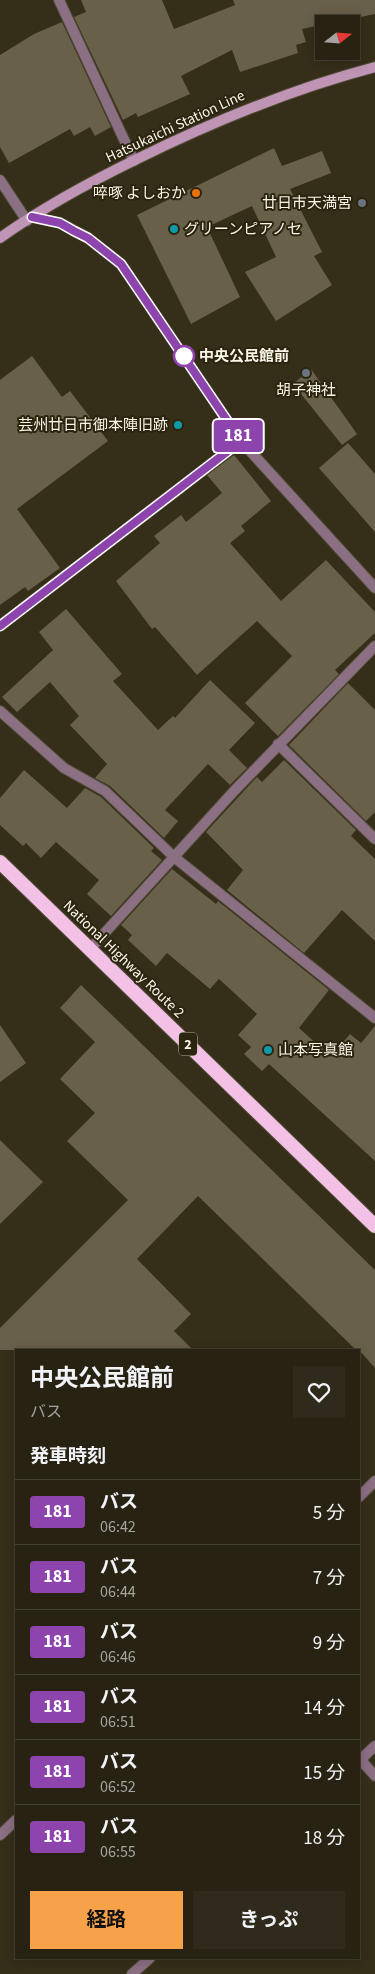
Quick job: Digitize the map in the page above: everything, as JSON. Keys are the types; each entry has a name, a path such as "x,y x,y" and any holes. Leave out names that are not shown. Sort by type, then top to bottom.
{"highway":[{"name":"National Highway Route 2","path":"0,862 375,1226"}],"main road":[{"name":"Hatsukaichi Station Line","path":"0,238 75,192 227,116 284,94 375,67"}],"street":[{"path":"59,0 134,161"},
{"path":"0,180 30,219 60,223 88,238 121,264 241,441 375,588"},
{"path":"0,626 241,441"},
{"path":"90,949 278,744 375,646"},
{"path":"0,711 64,768 105,791 174,856 375,1018"},
{"path":"278,744 375,839"},
{"path":"360,1496 375,1481"},
{"path":"375,1746 360,1760 375,1776"},
{"path":"0,1835 15,1821"},
{"path":"132,1974 149,1959"}],"building":[{"path":"81,0 162,0 174,29 235,5 233,0 375,0 375,14 360,17 360,15 315,15 315,26 302,29 306,42 296,45 298,53 240,72 232,50 181,76 190,94 138,117 136,113 123,120 74,17 86,12"},
{"path":"62,22 111,127 95,136 90,127 74,136 70,129 9,163 0,147 0,55 34,34"},
{"path":"274,148 282,166 322,151 331,173 290,189 322,252 314,256 332,285 276,321 245,272 276,257 252,206 207,227 240,297 191,324 137,215"},
{"path":"32,356 62,397 70,391 108,441 17,509 60,568 28,591 25,587 0,605 0,380"},
{"path":"311,369 357,434 342,445 293,384"},
{"path":"348,443 375,474 375,532 319,468"},
{"path":"234,455 271,501 241,526 245,531 230,543 281,601 326,560 375,612 375,633 335,670 339,674 278,736 245,703 292,656 257,621 197,675 155,627 152,629 116,581 160,543 154,536 181,515 186,522 222,493 207,475"},
{"path":"66,609 122,674 113,681 158,730 173,716 175,718 210,680 255,723 229,750 247,768 230,785 208,764 165,810 178,821 164,838 110,786 95,778 107,764 70,725 79,716 50,682 17,712 2,697 53,650 39,632"},
{"path":"348,683 375,710 375,812 366,821 289,745"},
{"path":"284,760 356,830 351,836 375,859 375,941 342,910 304,953 227,890 243,870 206,832 257,777 262,782"},
{"path":"24,770 67,808 85,788 101,797 154,848 151,851 162,860 111,916 87,894 99,880 56,842 41,858 26,843 23,846 0,825 0,798"},
{"path":"172,869 216,904 218,901 329,990 299,1028 331,1057 350,1034 361,1043 375,1026 375,1161 269,1064 262,1071 244,1054 251,1047 238,1035 257,1014 219,979 210,989 167,953 156,966 128,940 132,935 121,925"},
{"path":"81,985 375,1270 375,1368 360,1349 355,1349 198,1196 137,1259 191,1314 174,1331 192,1349 0,1350 0,1328 128,1200 67,1141 95,1113 60,1079 95,1042 60,1008"},
{"path":"0,1025 26,1063 0,1082"},
{"path":"0,1140 43,1182 0,1224"}],"bus line":[{"name":"181","path":"0,626 241,441 121,264 88,238 60,223 32,217"}],"place":[{"name":"啐啄 よしおか","path":"196,193"},
{"name":"廿日市天満宮","path":"362,203"},
{"name":"グリーンピアノセ","path":"174,229"},
{"name":"中央公民館前","path":"184,356"},
{"name":"胡子神社","path":"306,373"},
{"name":"芸州廿日市御本陣旧跡","path":"178,425"},
{"name":"山本写真館","path":"268,1050"}]}
